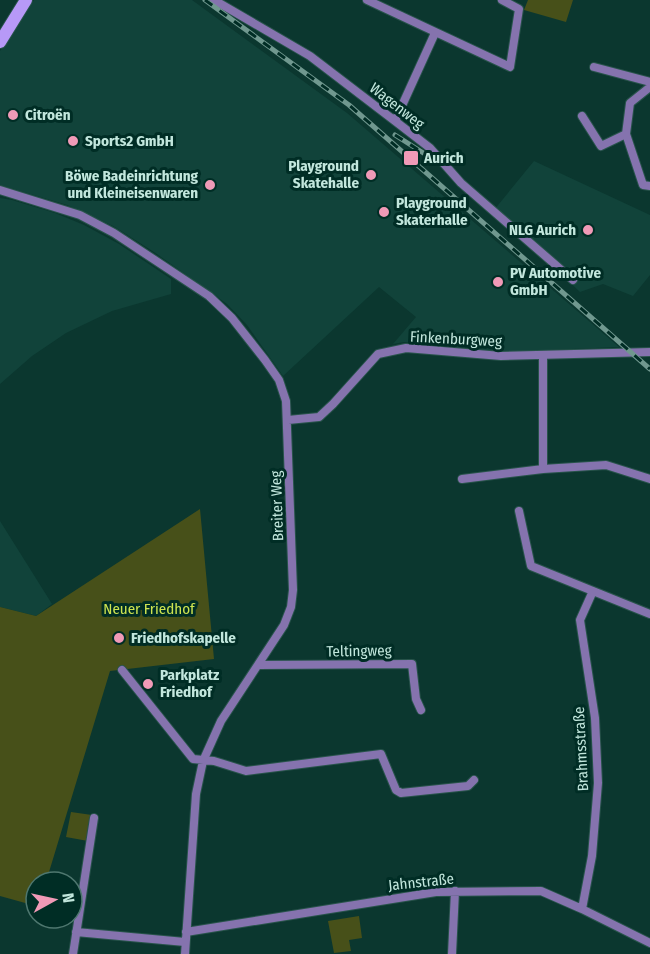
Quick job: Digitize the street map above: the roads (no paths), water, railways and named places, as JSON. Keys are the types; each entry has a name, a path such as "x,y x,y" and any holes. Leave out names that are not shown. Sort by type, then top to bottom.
{"street":[{"path":"0,42 26,0"},
{"name":"Wagenweg","path":"214,0 310,56 430,148 461,183 573,280"},
{"path":"367,0 510,67 519,9 502,0"},
{"path":"395,121 435,33"},
{"path":"594,67 650,82"},
{"path":"650,87 630,103 626,134 643,185 650,186"},
{"path":"582,116 601,146 626,134"},
{"name":"Breiter Weg","path":"0,190 80,215 106,229 209,296 232,318 279,380 286,401 293,590 291,607 284,625 221,721 203,760 196,794 185,954"},
{"name":"Finkenburgweg","path":"288,420 319,417 378,354 406,348 501,356 650,352"},
{"path":"543,355 543,469"},
{"path":"462,479 543,469 606,465 650,479"},
{"path":"519,510 531,566 650,614"},
{"name":"Brahmsstraße","path":"582,909 592,856 598,783 595,718 580,620 593,591"},
{"name":"Teltingweg","path":"259,665 412,664 416,699 421,710"},
{"path":"122,670 193,759 214,761 246,771 381,754 396,790 401,793 468,786 474,780"},
{"path":"73,954 94,818"},
{"path":"452,954 455,891"},
{"name":"Jahnstraße","path":"186,932 409,895 455,891 541,891 650,943"},
{"path":"76,932 185,942"}],"railway":[{"path":"205,0 349,105 650,369"},
{"path":"395,135 436,161"}],"place":[{"name":"Citroën","path":"13,115"},
{"name":"Sports2 GmbH","path":"73,141"},
{"name":"Aurich","path":"411,158"},
{"name":"Playground Skatehalle","path":"371,175"},
{"name":"Böwe Badeinrichtung und Kleineisenwaren","path":"210,185"},
{"name":"Playground Skaterhalle","path":"384,212"},
{"name":"NLG Aurich","path":"588,230"},
{"name":"PV Automotive GmbH","path":"498,282"},
{"name":"Friedhofskapelle","path":"119,638"},
{"name":"Parkplatz Friedhof","path":"148,684"}],"park label":[{"name":"Neuer Friedhof","path":"149,609"}]}
